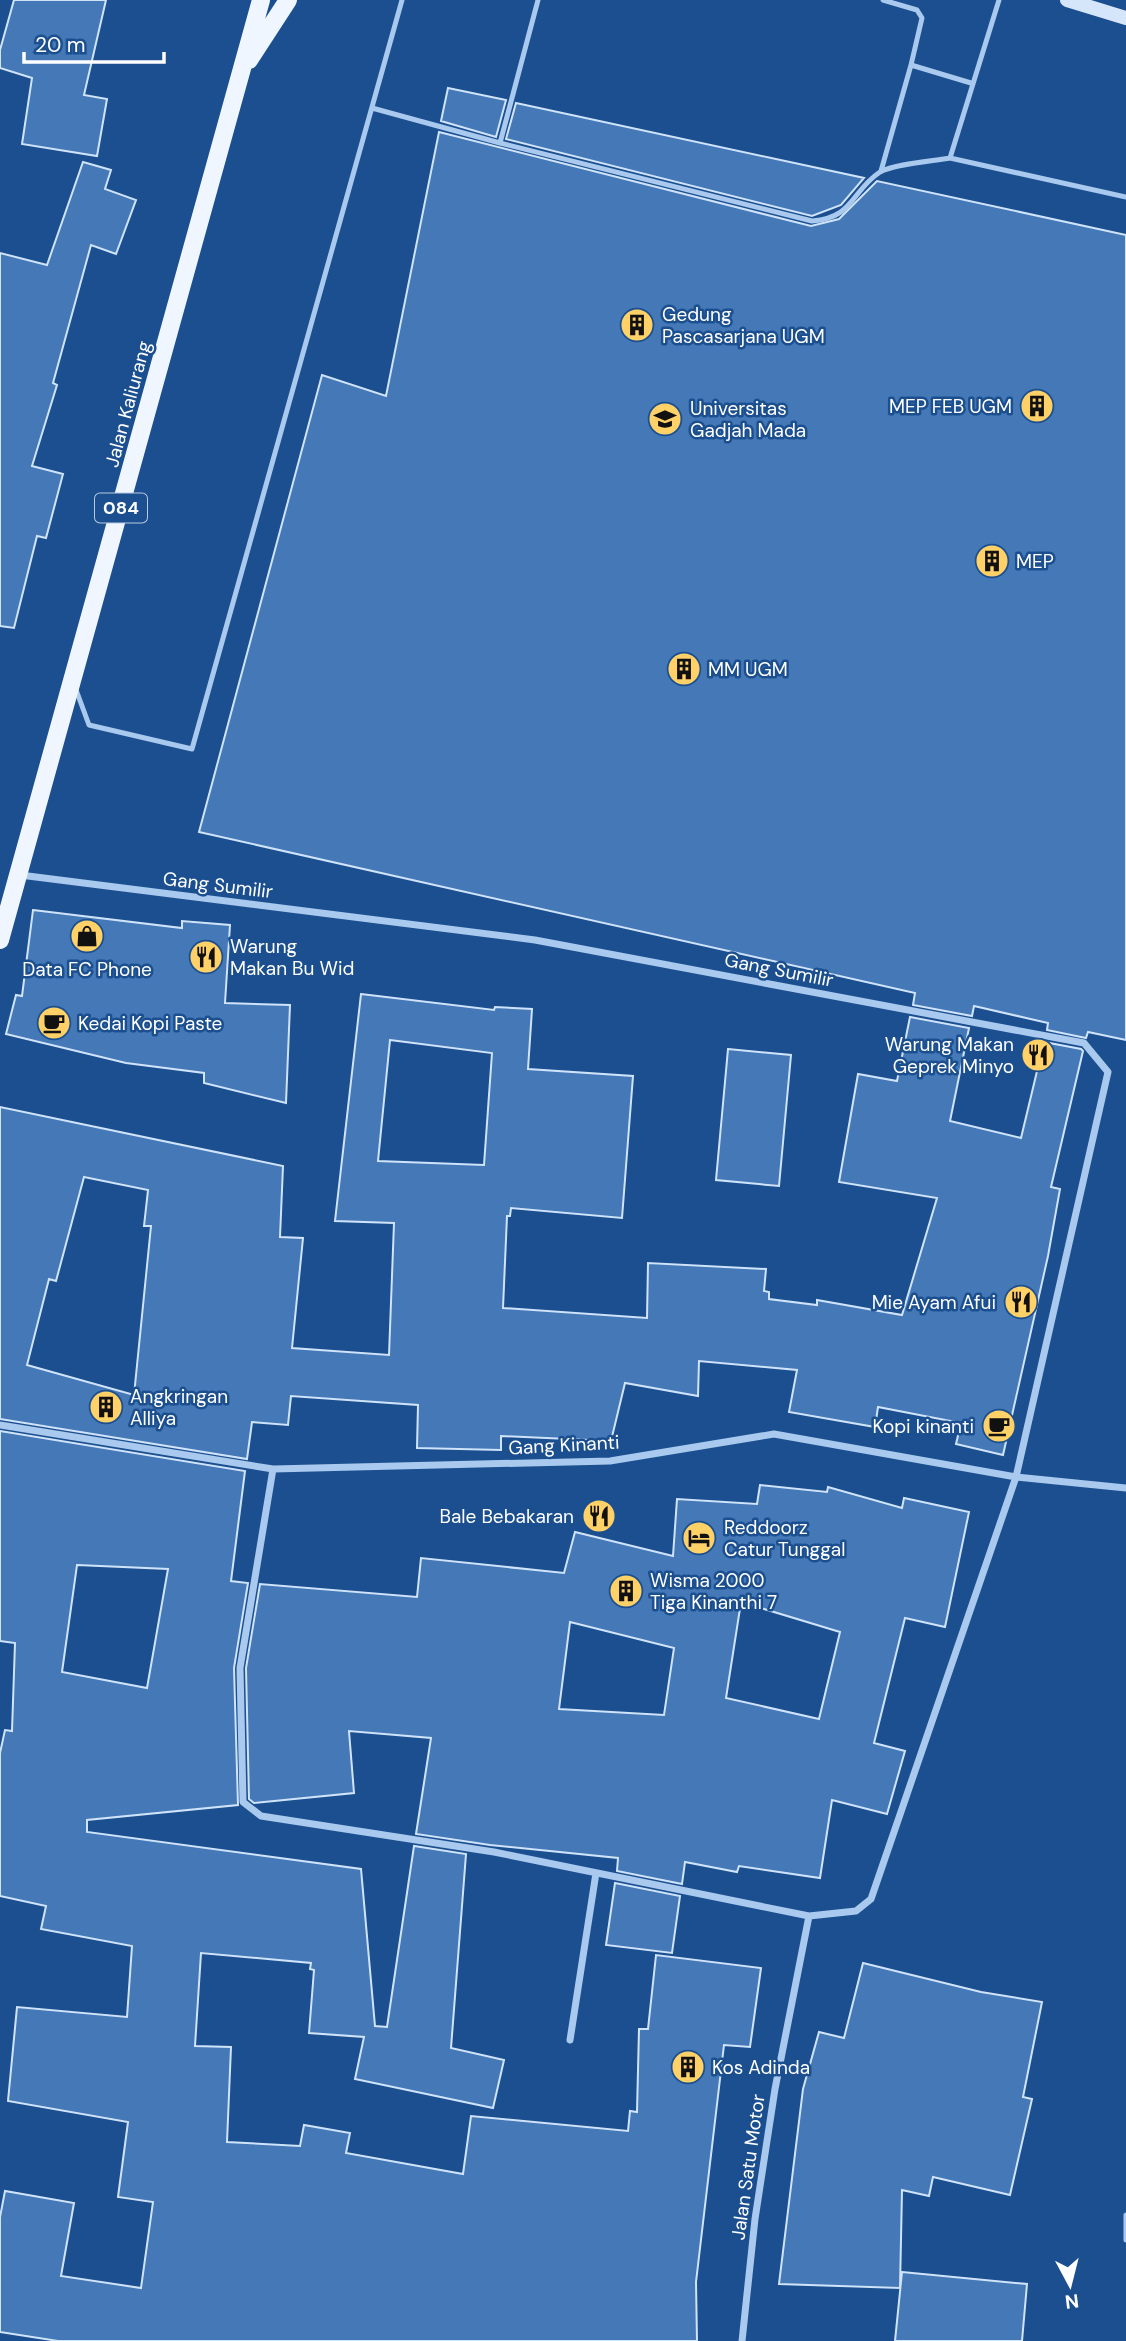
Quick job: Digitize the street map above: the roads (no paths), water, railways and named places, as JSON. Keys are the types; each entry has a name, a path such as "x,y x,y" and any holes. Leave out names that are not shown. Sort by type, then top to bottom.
{"main road":[{"name":"Jalan Kaliurang","path":"0,940 74,682 261,0"},
{"path":"240,74 288,0"},
{"path":"1067,0 1126,18"}],"street":[{"name":"Gang Sumilir","path":"19,875 535,940 1084,1043 1108,1072 1016,1477"},
{"name":"Gang Kinanti","path":"0,1425 273,1469 610,1461 774,1434 1016,1477 1126,1488"},
{"path":"273,1469 240,1668 243,1802 261,1816 341,1831 429,1841 810,1916 856,1911 871,1899 1016,1477"},
{"path":"570,2040 596,1873"},
{"name":"Jalan Satu Motor","path":"742,2341 773,2102 810,1916"}],"lane":[{"path":"74,682 89,725 192,749 402,0"},
{"path":"500,143 538,0"},
{"path":"372,108 812,221 829,220 843,213 881,172 911,65 922,18 917,10 883,0"},
{"path":"950,158 971,83 999,0"},
{"path":"911,65 971,83"},
{"path":"881,172 950,158 1126,197"},
{"path":"1126,2215 1126,2240"}],"place":[{"name":"Gedung Pascasarjana UGM","path":"637,325"},
{"name":"MEP FEB UGM","path":"1037,406"},
{"name":"Universitas Gadjah Mada","path":"665,419"},
{"name":"MEP","path":"992,561"},
{"name":"MM UGM","path":"684,669"},
{"name":"Data FC Phone","path":"87,936"},
{"name":"Warung Makan Bu Wid","path":"206,957"},
{"name":"Kedai Kopi Paste","path":"54,1023"},
{"name":"Warung Makan Geprek Minyo","path":"1038,1055"},
{"name":"Mie Ayam Afui","path":"1021,1302"},
{"name":"Angkringan Alliya","path":"106,1407"},
{"name":"Kopi kinanti","path":"999,1426"},
{"name":"Bale Bebakaran","path":"599,1516"},
{"name":"Reddoorz Catur Tunggal","path":"699,1538"},
{"name":"Wisma 2000 Tiga Kinanthi 7","path":"626,1591"},
{"name":"Kos Adinda","path":"688,2067"}]}
